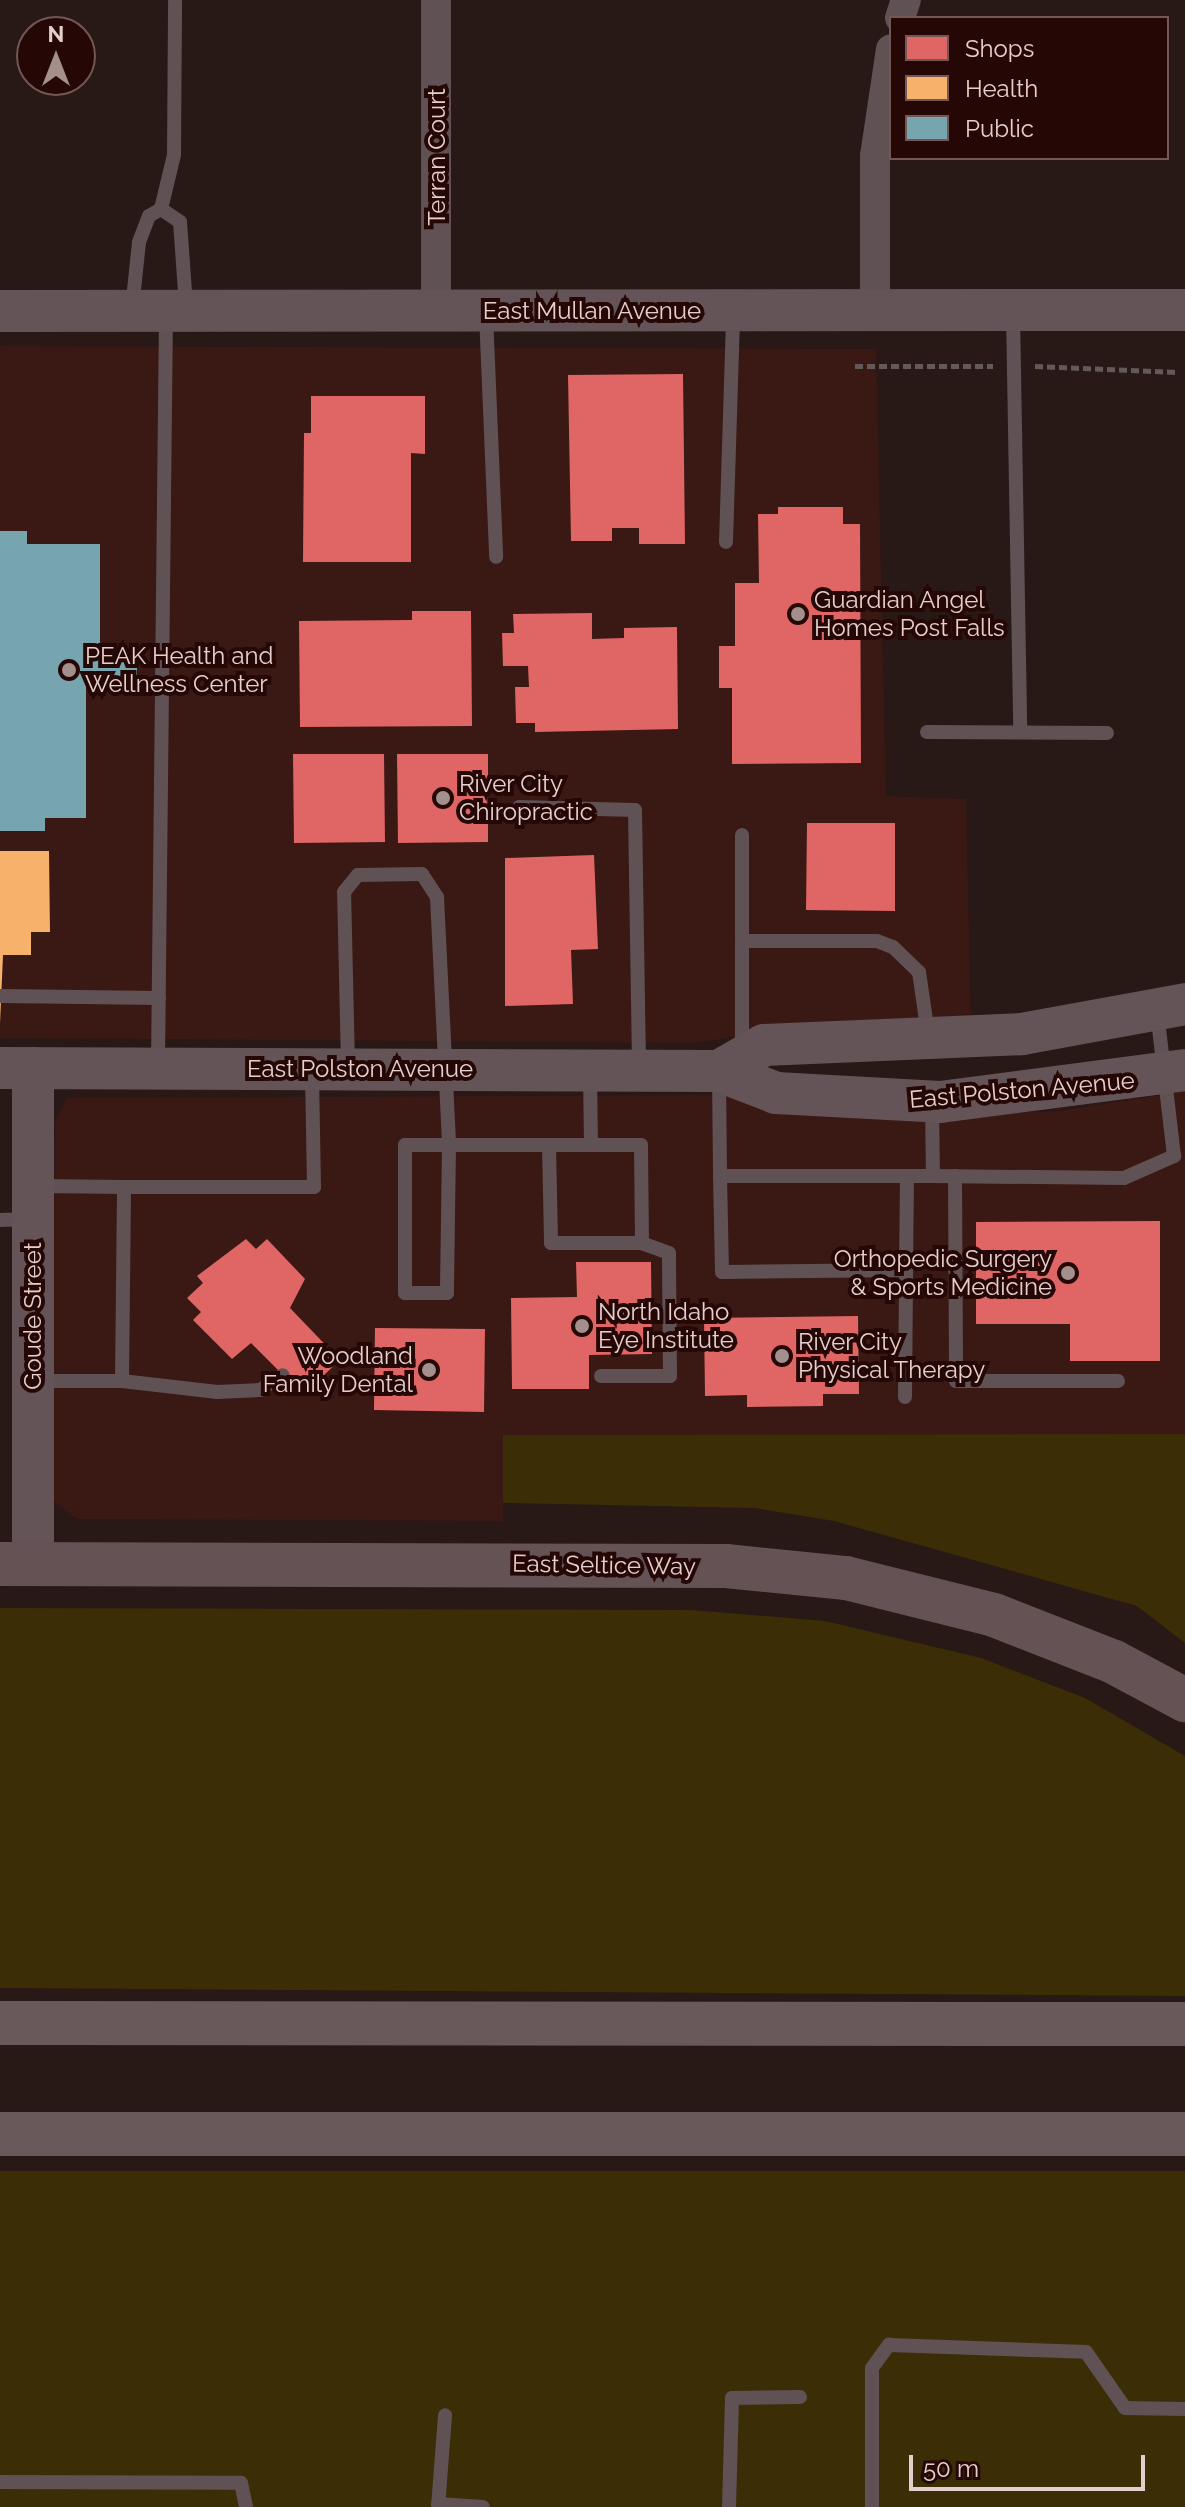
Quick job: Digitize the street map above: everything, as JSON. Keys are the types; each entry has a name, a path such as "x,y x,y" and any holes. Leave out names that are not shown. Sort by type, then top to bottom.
{"highway":[{"path":"0,2023 1185,2024"},
{"path":"0,2134 1185,2134"}],"main road":[{"name":"East Seltice Way","path":"17,1564 726,1566 846,1578 994,1615 1114,1662 1185,1700"}],"street":[{"name":"Terran Court","path":"436,0 436,314"},
{"path":"875,310 875,156 889,62"},
{"name":"East Mullan Avenue","path":"0,311 436,314 486,309 1185,310"},
{"name":"East Polston Avenue","path":"16,1068 639,1070 731,1062 820,1037 1022,1034 1171,1008"},
{"name":"East Polston Avenue","path":"731,1062 776,1093 932,1102 1173,1074"},
{"name":"Goude Street","path":"16,1068 33,1381 17,1564"}],"lane":[{"path":"161,313 139,242 149,216 161,209 174,155 175,0"},
{"path":"158,1069 161,313 180,222 161,209"},
{"path":"486,309 496,557"},
{"path":"726,542 733,310"},
{"path":"1013,310 1020,732"},
{"path":"927,732 1107,733"},
{"path":"519,807 635,810 639,1070"},
{"path":"742,835 742,941 720,1176 722,1272 906,1270"},
{"path":"22,1208 124,1187 314,1187 330,1069 344,892 358,875 422,874 437,897 449,1145 447,1293 405,1293 405,1145 449,1145 641,1145 642,1243"},
{"path":"742,941 893,947 919,972 928,1036"},
{"path":"0,996 159,998"},
{"path":"720,1176 1124,1178 1180,1156 1171,1008"},
{"path":"590,1070 591,1145"},
{"path":"932,1102 933,1176"},
{"path":"549,1145 551,1243 642,1243 669,1253 670,1376 601,1376"},
{"path":"905,1397 907,1176"},
{"path":"955,1176 956,1381 1118,1381"},
{"path":"122,1381 124,1187"},
{"path":"33,1381 122,1381 232,1391 260,1390 283,1375"},
{"path":"872,2507 872,2368 889,2345 1086,2352 1125,2408 1185,2409"},
{"path":"729,2507 728,2405 732,2398 800,2397"},
{"path":"445,2415 438,2505 483,2507"},
{"path":"0,2482 241,2483 246,2507"}],"shaded area":[{"path":"0,346 876,349 886,796 966,799 971,1020 784,1029 695,1043 0,1038"},
{"path":"1185,1091 1185,1434 503,1435 503,1521 77,1519 52,1500 55,1121 67,1098 729,1095 791,1113 867,1117 1060,1111"},
{"path":"1185,1434 1185,1643 1137,1606 834,1521 755,1508 503,1503 503,1435"},
{"path":"0,1608 690,1610 825,1621 981,1658 1085,1698 1185,1756 1185,1996 0,1988"},
{"path":"0,2171 1185,2171 1185,2507 0,2507"}],"building: Shops":[{"path":"683,374 685,544 639,544 639,528 612,528 612,541 571,541 568,375"},
{"path":"311,396 425,396 425,454 411,453 411,562 303,562 304,433 311,433"},
{"name":"Guardian Angel Homes Post Falls","path":"778,507 843,507 843,524 860,524 861,763 732,764 732,688 719,688 719,646 735,646 735,583 759,583 758,514 778,514"},
{"path":"412,611 471,611 472,726 300,727 299,621 412,620"},
{"path":"592,613 592,639 624,638 624,628 677,627 678,729 535,732 535,723 516,723 515,687 529,687 528,666 503,666 502,633 514,633 513,614"},
{"path":"293,754 384,754 385,842 294,843"},
{"name":"River City Chiropractic","path":"397,754 488,754 488,842 398,843"},
{"path":"807,823 895,823 895,911 806,910"},
{"path":"594,855 598,949 571,950 573,1004 505,1006 505,858"},
{"name":"Orthopedic Surgery & Sports Medicine","path":"1160,1221 1160,1361 1070,1361 1070,1324 976,1324 976,1222"},
{"path":"246,1239 256,1249 267,1239 305,1279 290,1308 340,1360 303,1395 251,1343 232,1359 193,1320 201,1312 187,1298 203,1283 197,1276"},
{"name":"North Idaho Eye Institute","path":"576,1262 651,1262 652,1354 589,1355 589,1389 512,1389 511,1298 577,1297"},
{"name":"River City Physical Therapy","path":"858,1316 859,1394 823,1394 823,1406 747,1407 747,1395 705,1396 704,1318"},
{"name":"Woodland Family Dental","path":"375,1328 485,1329 484,1412 374,1410"}],"building: Health":[{"path":"0,851 49,851 50,932 31,932 31,955 3,955 0,1024"}],"building: Public":[{"name":"PEAK Health and Wellness Center","path":"0,531 27,531 27,544 100,544 100,653 137,653 137,687 86,687 86,818 45,818 45,831 0,831"}],"place":[{"name":"Guardian Angel Homes Post Falls","path":"798,614"},
{"name":"PEAK Health and Wellness Center","path":"69,670"},
{"name":"River City Chiropractic","path":"443,798"},
{"name":"Orthopedic Surgery & Sports Medicine","path":"1068,1273"},
{"name":"North Idaho Eye Institute","path":"582,1326"},
{"name":"River City Physical Therapy","path":"782,1356"},
{"name":"Woodland Family Dental","path":"429,1370"}]}
